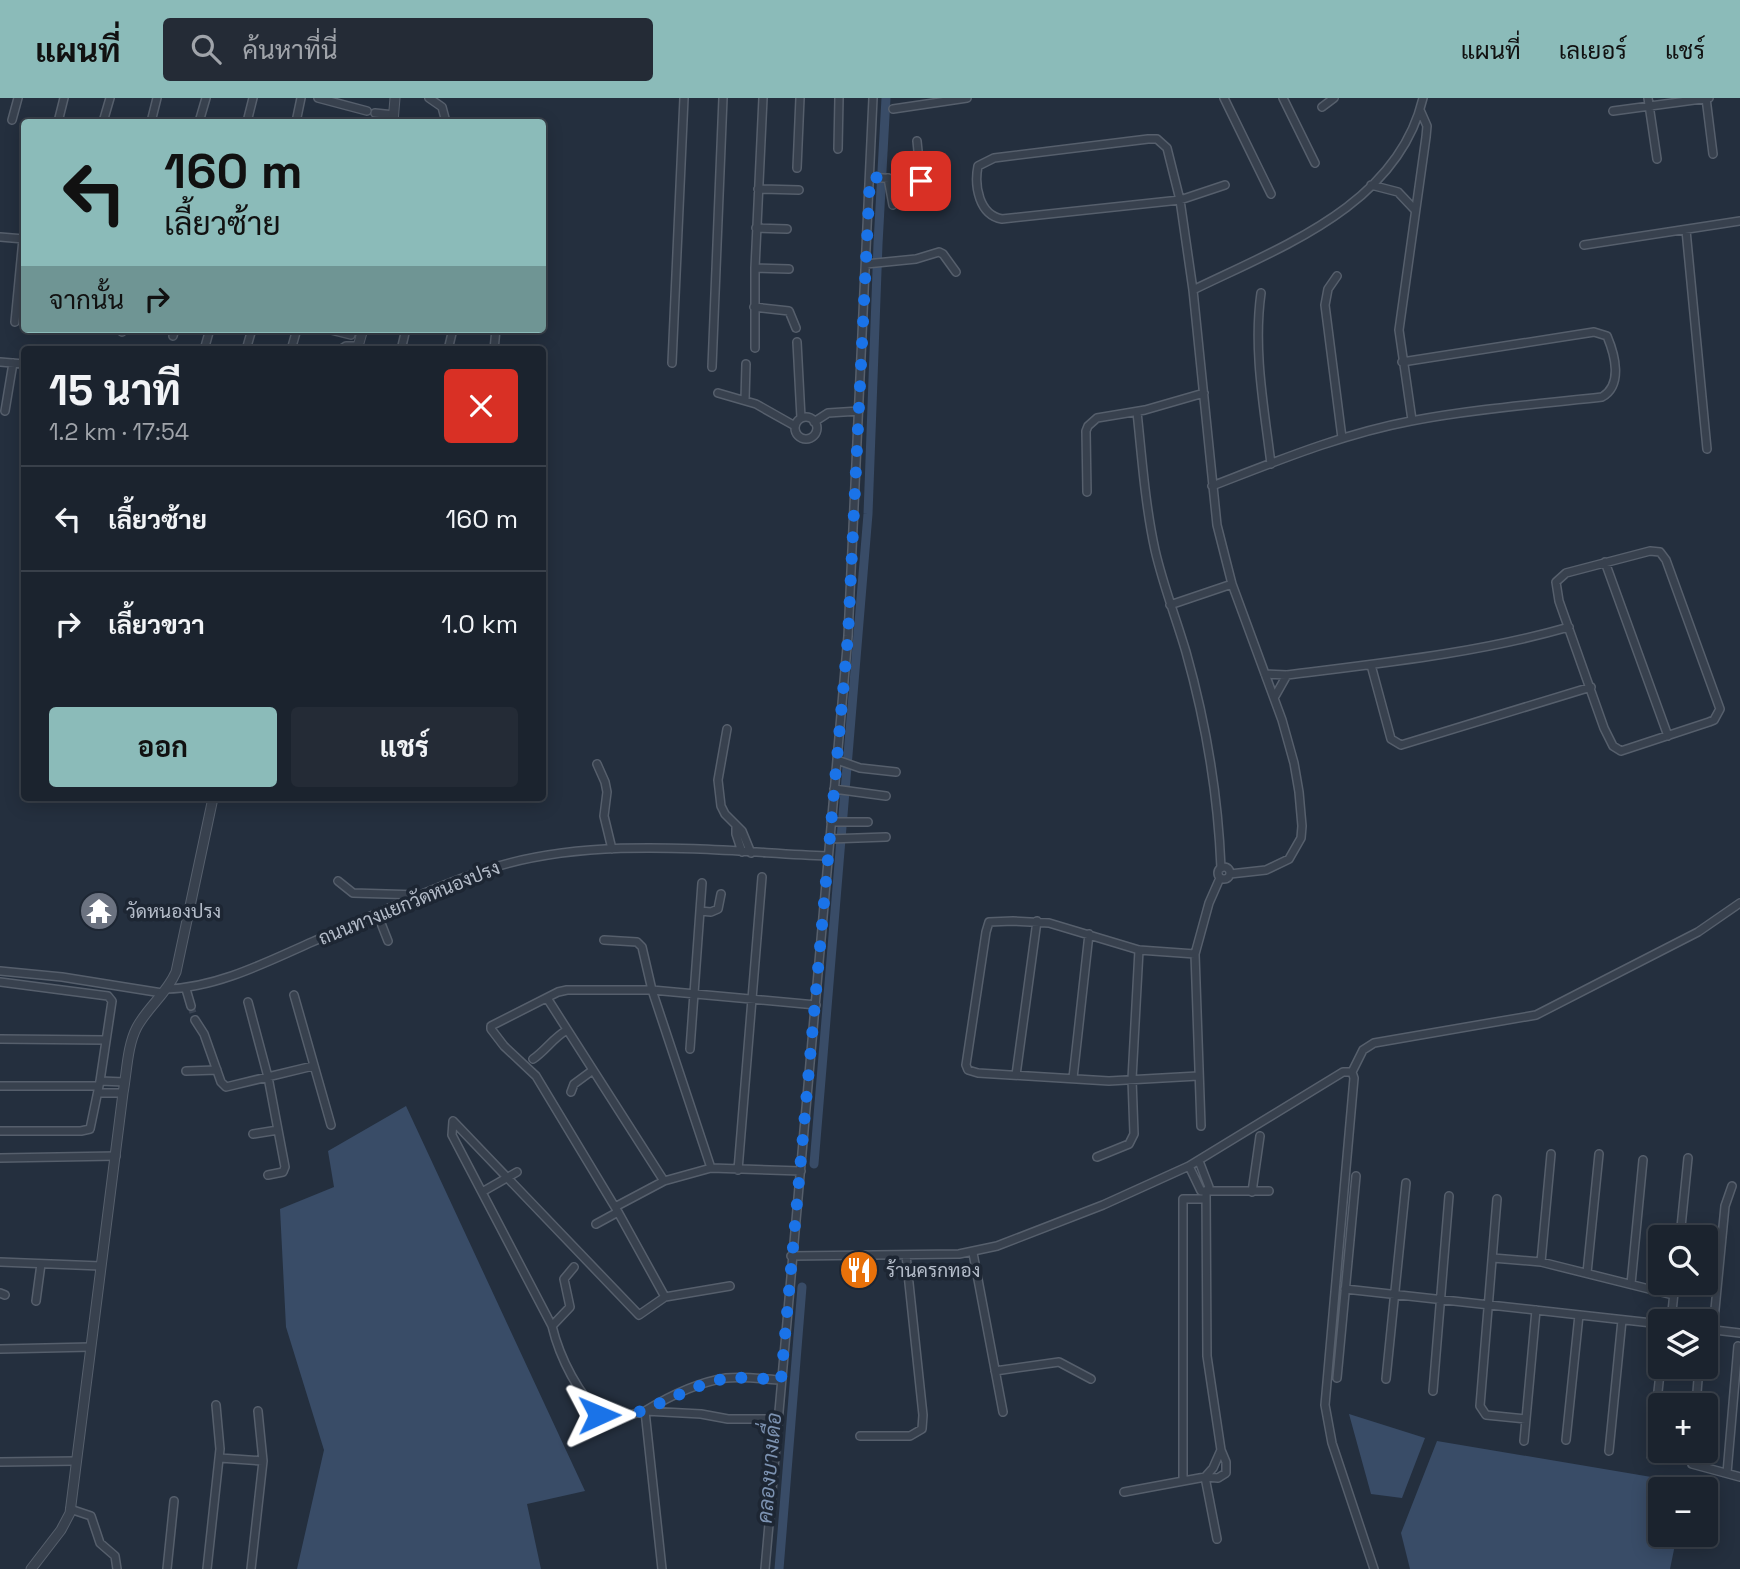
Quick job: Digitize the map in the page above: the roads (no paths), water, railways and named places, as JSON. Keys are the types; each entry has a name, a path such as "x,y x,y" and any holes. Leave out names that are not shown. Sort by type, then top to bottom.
{"street":[{"path":"12,120 18,98"},
{"path":"59,119 64,98"},
{"path":"104,119 110,98"},
{"path":"152,119 157,98"},
{"path":"200,119 206,98"},
{"path":"248,119 253,98"},
{"path":"297,119 301,98"},
{"path":"318,98 393,119 395,98"},
{"path":"429,98 442,107 445,119"},
{"path":"672,363 684,98"},
{"path":"712,367 723,98"},
{"path":"755,348 756,228 763,98"},
{"path":"797,168 800,98"},
{"path":"838,149 839,98"},
{"path":"765,1569 827,856 836,839 840,790 859,411 879,177 873,98"},
{"path":"893,110 967,98"},
{"path":"1224,98 1270,194"},
{"path":"1283,98 1315,163"},
{"path":"1322,107 1334,98"},
{"path":"1193,290 1324,225 1349,206 1393,160 1412,130 1423,98"},
{"path":"1613,111 1649,102 1707,98 1713,154"},
{"path":"1649,102 1657,159"},
{"path":"1412,420 1399,330 1426,137 1427,126 1420,110"},
{"path":"1220,878 1228,878 1230,874 1266,870 1289,859 1301,838 1302,826 1294,763 1274,698 1232,584 1217,526 1193,290 1180,200 1167,148 1157,139 994,158 983,161 978,166 976,177 985,211 993,218 1002,219 1180,200 1225,186"},
{"path":"917,141 922,194"},
{"path":"879,177 921,181"},
{"path":"879,177 892,205"},
{"path":"1371,185 1398,192 1415,210"},
{"path":"758,189 799,190"},
{"path":"1584,245 1740,221"},
{"path":"756,228 787,229"},
{"path":"1686,230 1707,449"},
{"path":"0,237 21,239"},
{"path":"873,263 916,259 939,252 956,272"},
{"path":"15,322 21,267"},
{"path":"755,268 789,270"},
{"path":"1337,276 1328,289 1325,305 1342,438"},
{"path":"1261,293 1257,317 1258,348 1271,464"},
{"path":"754,307 789,311 796,328"},
{"path":"1212,486 1342,438 1412,420 1602,397 1614,387 1616,379 1607,336 1594,332 1402,362"},
{"path":"343,333 351,335"},
{"path":"795,426 801,418 797,342"},
{"path":"0,362 21,364"},
{"path":"5,411 13,363"},
{"path":"745,400 746,364"},
{"path":"718,393 745,400 795,426 798,436 808,439 816,432 814,422 801,418"},
{"path":"1087,492 1088,426 1097,418 1137,412 1203,393"},
{"path":"814,422 828,413 859,411"},
{"path":"1137,412 1155,548 1185,650 1208,743 1218,815 1220,878 1209,903 1195,954 1200,1126"},
{"path":"1650,551 1663,555 1719,701 1720,709 1714,720 1626,750 1617,749 1610,742 1569,627 1556,592 1556,582 1566,573 1650,551"},
{"path":"1605,562 1668,736"},
{"path":"1170,605 1232,584"},
{"path":"1265,674 1287,675 1371,665 1503,642 1569,627"},
{"path":"1371,665 1391,739 1401,745 1591,687"},
{"path":"1274,698 1287,675"},
{"path":"727,729 718,780 721,806 736,826 736,834 747,853"},
{"path":"842,761 860,768 896,772"},
{"path":"597,764 607,792 604,816 612,849"},
{"path":"840,790 886,796"},
{"path":"31,1569 67,1522 123,1093 135,1031 176,972 212,801"},
{"path":"836,822 868,822"},
{"path":"836,839 886,837"},
{"name":"ถนนทางแยกวัดหนองปรง","path":"0,971 186,992 378,917 420,895 512,863 612,849 827,856"},
{"path":"1221,868 1225,867 1230,874"},
{"path":"738,1170 762,877"},
{"path":"338,881 353,893 420,895"},
{"path":"691,1049 702,883"},
{"path":"700,911 711,912 718,909 721,894"},
{"path":"1374,1569 1326,1423 1325,1405 1354,1079 1352,1072 1363,1050 1374,1043 1536,1015 1699,932 1740,903"},
{"path":"378,917 388,941"},
{"path":"1195,954 1139,950 1037,921 995,920 988,925 967,1060 968,1070 972,1072 1073,1079 1198,1076"},
{"path":"1016,1075 1037,921"},
{"path":"1073,1079 1089,934"},
{"path":"604,940 637,942 642,947 652,989 711,1168"},
{"path":"1097,1157 1129,1143 1132,1139 1132,1079 1139,950"},
{"path":"0,982 108,996 111,1001 92,1125 87,1131 0,1131"},
{"path":"665,1297 617,1209 536,1076 491,1029 494,1023 567,990 652,989 816,1005"},
{"path":"186,992 190,1005"},
{"path":"294,995 331,1125"},
{"path":"547,999 664,1181"},
{"path":"248,1002 268,1077 285,1170 268,1175"},
{"path":"195,1020 204,1034 223,1085 229,1088 313,1066"},
{"path":"533,1059 545,1050 556,1036 567,1030"},
{"path":"0,1039 106,1040"},
{"path":"186,1071 217,1070"},
{"path":"571,1092 573,1084 593,1070"},
{"path":"791,1256 973,1252 997,1246 1103,1205 1189,1166 1343,1072 1352,1072"},
{"path":"0,1086 99,1087 125,1083"},
{"path":"99,1087 123,1093"},
{"path":"730,1286 665,1297 639,1315 453,1121 452,1135 552,1326 572,1375 603,1418 614,1419 645,1411 714,1381 736,1378 781,1380"},
{"path":"253,1134 278,1130"},
{"path":"1252,1192 1260,1136"},
{"path":"1541,1262 1551,1154"},
{"path":"1587,1273 1598,1154"},
{"path":"0,1158 116,1156"},
{"path":"1681,1225 1688,1158"},
{"path":"1631,1284 1643,1160"},
{"path":"1124,1492 1205,1477 1218,1478 1226,1473 1207,1356 1206,1196 1209,1187 1199,1161"},
{"path":"1189,1166 1206,1196"},
{"path":"596,1224 664,1181 711,1168 801,1171"},
{"path":"482,1192 517,1171"},
{"path":"1337,1377 1356,1176"},
{"path":"1386,1379 1406,1183"},
{"path":"1713,1309 1725,1206 1732,1185"},
{"path":"1183,1481 1183,1199 1269,1191"},
{"path":"1433,1391 1449,1196"},
{"path":"1497,1199 1480,1406 1486,1415 1525,1419"},
{"path":"973,1252 1003,1412"},
{"path":"860,1436 910,1436 922,1429 923,1415 906,1255"},
{"path":"1493,1258 1541,1262 1648,1288"},
{"path":"0,1262 101,1266"},
{"path":"36,1301 41,1265"},
{"path":"552,1326 570,1307 564,1279 574,1267"},
{"path":"1345,1289 1648,1323"},
{"path":"1672,1309 1674,1295"},
{"path":"1524,1441 1536,1310"},
{"path":"1566,1440 1579,1315"},
{"path":"1609,1451 1622,1320"},
{"path":"1718,1331 1740,1333"},
{"path":"1727,1473 1738,1346"},
{"path":"0,1349 91,1347"},
{"path":"995,1371 1059,1362 1091,1379"},
{"path":"207,1569 220,1458 216,1405"},
{"path":"251,1569 262,1461 258,1411"},
{"path":"645,1411 701,1414 728,1419 778,1419"},
{"path":"645,1411 662,1569"},
{"path":"1205,1477 1213,1468 1221,1450"},
{"path":"220,1458 262,1461"},
{"path":"0,1462 76,1461"},
{"path":"1692,1463 1740,1477"},
{"path":"1205,1477 1217,1539"},
{"path":"167,1569 174,1501"},
{"path":"70,1509 91,1516 100,1542 115,1556 117,1569"}],"water":[{"path":"406,1106 585,1491 527,1504 541,1569 297,1569 324,1450 286,1327 280,1209 334,1187 328,1151"},
{"path":"1349,1414 1425,1438 1402,1498 1371,1494"},
{"path":"1437,1441 1651,1477 1648,1477 1648,1547 1675,1547 1670,1569 1410,1569 1401,1533"}],"waterway":[{"name":"คลองบางเดื่อ","path":"814,1164 868,514 886,98"},
{"name":"คลองบางเดื่อ","path":"779,1569 802,1287"}],"tunnel":[{"path":"191,1006 195,1020"}],"place":[{"name":"วัดหนองปรง","path":"99,911"},
{"name":"ร้านครกทอง","path":"859,1270"}]}
